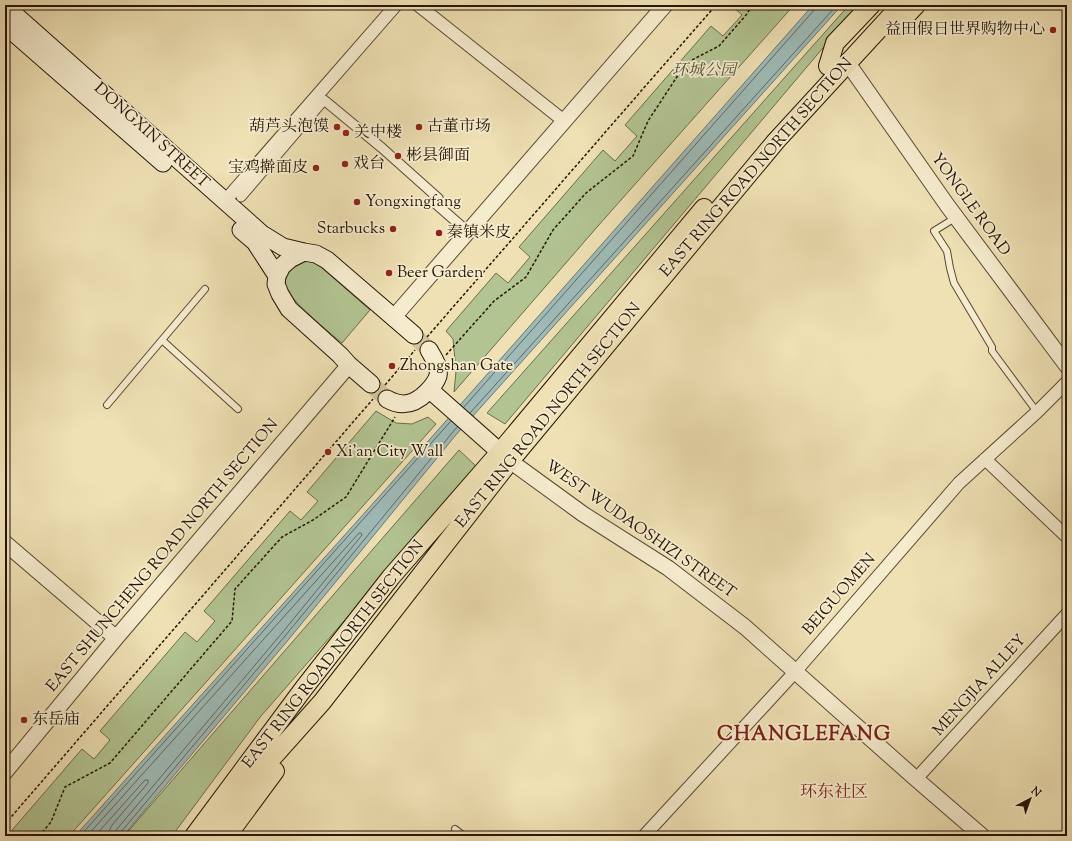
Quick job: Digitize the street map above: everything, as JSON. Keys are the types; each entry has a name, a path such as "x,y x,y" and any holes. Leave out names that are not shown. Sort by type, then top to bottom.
{"main road":[{"path":"828,66 835,43 871,5"},
{"name":"EAST RING ROAD NORTH SECTION","path":"208,836 232,803 322,702 444,545 505,457 767,133 886,5"},
{"name":"EAST RING ROAD NORTH SECTION","path":"194,836 304,688 391,577 505,457 776,141 901,5"},
{"path":"847,62 874,49 916,5"},
{"name":"DONGXIN STREET","path":"5,6 233,199 262,234 283,247 316,254 327,260 421,343"},
{"name":"DONGXIN STREET","path":"5,25 255,242 277,276"},
{"path":"304,252 290,259 282,266 277,276 276,284 280,294 289,309 349,365 384,394 411,404 420,399 430,390 438,376 437,365 421,343"},
{"path":"430,390 505,457"},
{"path":"180,836 227,773 267,727 304,688"},
{"path":"227,836 295,744 322,702"}],"street":[{"path":"233,199 396,5"},
{"path":"418,5 564,121"},
{"path":"393,318 665,5"},
{"name":"YONGLE ROAD","path":"847,62 956,217 1067,366"},
{"path":"233,199 324,100 382,148 438,198 435,203 468,232"},
{"name":"EAST SHUNCHENG ROAD NORTH SECTION","path":"5,772 116,638 349,365"},
{"name":"BEIGUOMEN","path":"644,836 795,672 959,483 1037,412 1067,382"},
{"name":"WEST WUDAOSHIZI STREET","path":"505,457 583,514 668,568 745,627 982,836"},
{"path":"985,460 1067,538"},
{"path":"5,543 116,638"},
{"name":"MENGJIA ALLEY","path":"916,779 1067,614"}],"lane":[{"path":"956,217 934,231 947,251 954,283 992,347 992,351 1037,412"},
{"path":"107,405 205,289"},
{"path":"162,340 238,409"},
{"path":"455,829 464,836"}],"path":[{"path":"5,824 384,394 421,343 716,5"},
{"path":"437,365 494,301 526,277 553,230 586,193 633,156 648,121 686,63 719,46 753,5"},
{"path":"39,836 51,822 65,787 110,763 232,621 235,589 282,537 314,520 346,497 384,394"}],"green space":[{"name":"环城公园","path":"731,5 794,5 598,226 454,392 456,371 453,339 446,331 496,273 508,283 530,257 519,247 603,150 615,161 637,136 625,125 711,26 723,36 742,15"},
{"path":"849,5 865,5 822,49 505,424 487,413"},
{"path":"307,261 313,262 322,268 370,310 342,343 302,308 286,288 286,278 290,271"},
{"path":"376,411 396,423 412,424 428,417 436,424 69,836 7,836 82,749 94,759 110,740 100,731 185,632 197,642 215,621 204,611 290,511 301,520 318,501 307,492"},
{"path":"459,450 478,468 261,716 172,836 124,836"}],"water":[{"path":"813,5 842,5 455,436 289,639 123,836 75,836 385,490"}],"tunnel":[{"path":"414,335 429,350"},
{"path":"371,384 387,399"}],"place":[{"name":"益田假日世界购物中心","path":"1053,30"},
{"name":"葫芦头泡馍","path":"337,127"},
{"name":"古董市场","path":"419,127"},
{"name":"关中楼","path":"346,133"},
{"name":"彬县御面","path":"398,156"},
{"name":"戏台","path":"345,164"},
{"name":"宝鸡擀面皮","path":"316,168"},
{"name":"Yongxingfang","path":"357,202"},
{"name":"Starbucks","path":"393,229"},
{"name":"秦镇米皮","path":"439,233"},
{"name":"Beer Garden","path":"389,273"},
{"name":"Zhongshan Gate","path":"392,366"},
{"name":"Xi'an City Wall","path":"328,452"},
{"name":"东岳庙","path":"24,720"}],"district":[{"name":"CHANGLEFANG","path":"804,735"},
{"name":"环东社区","path":"834,793"}]}
